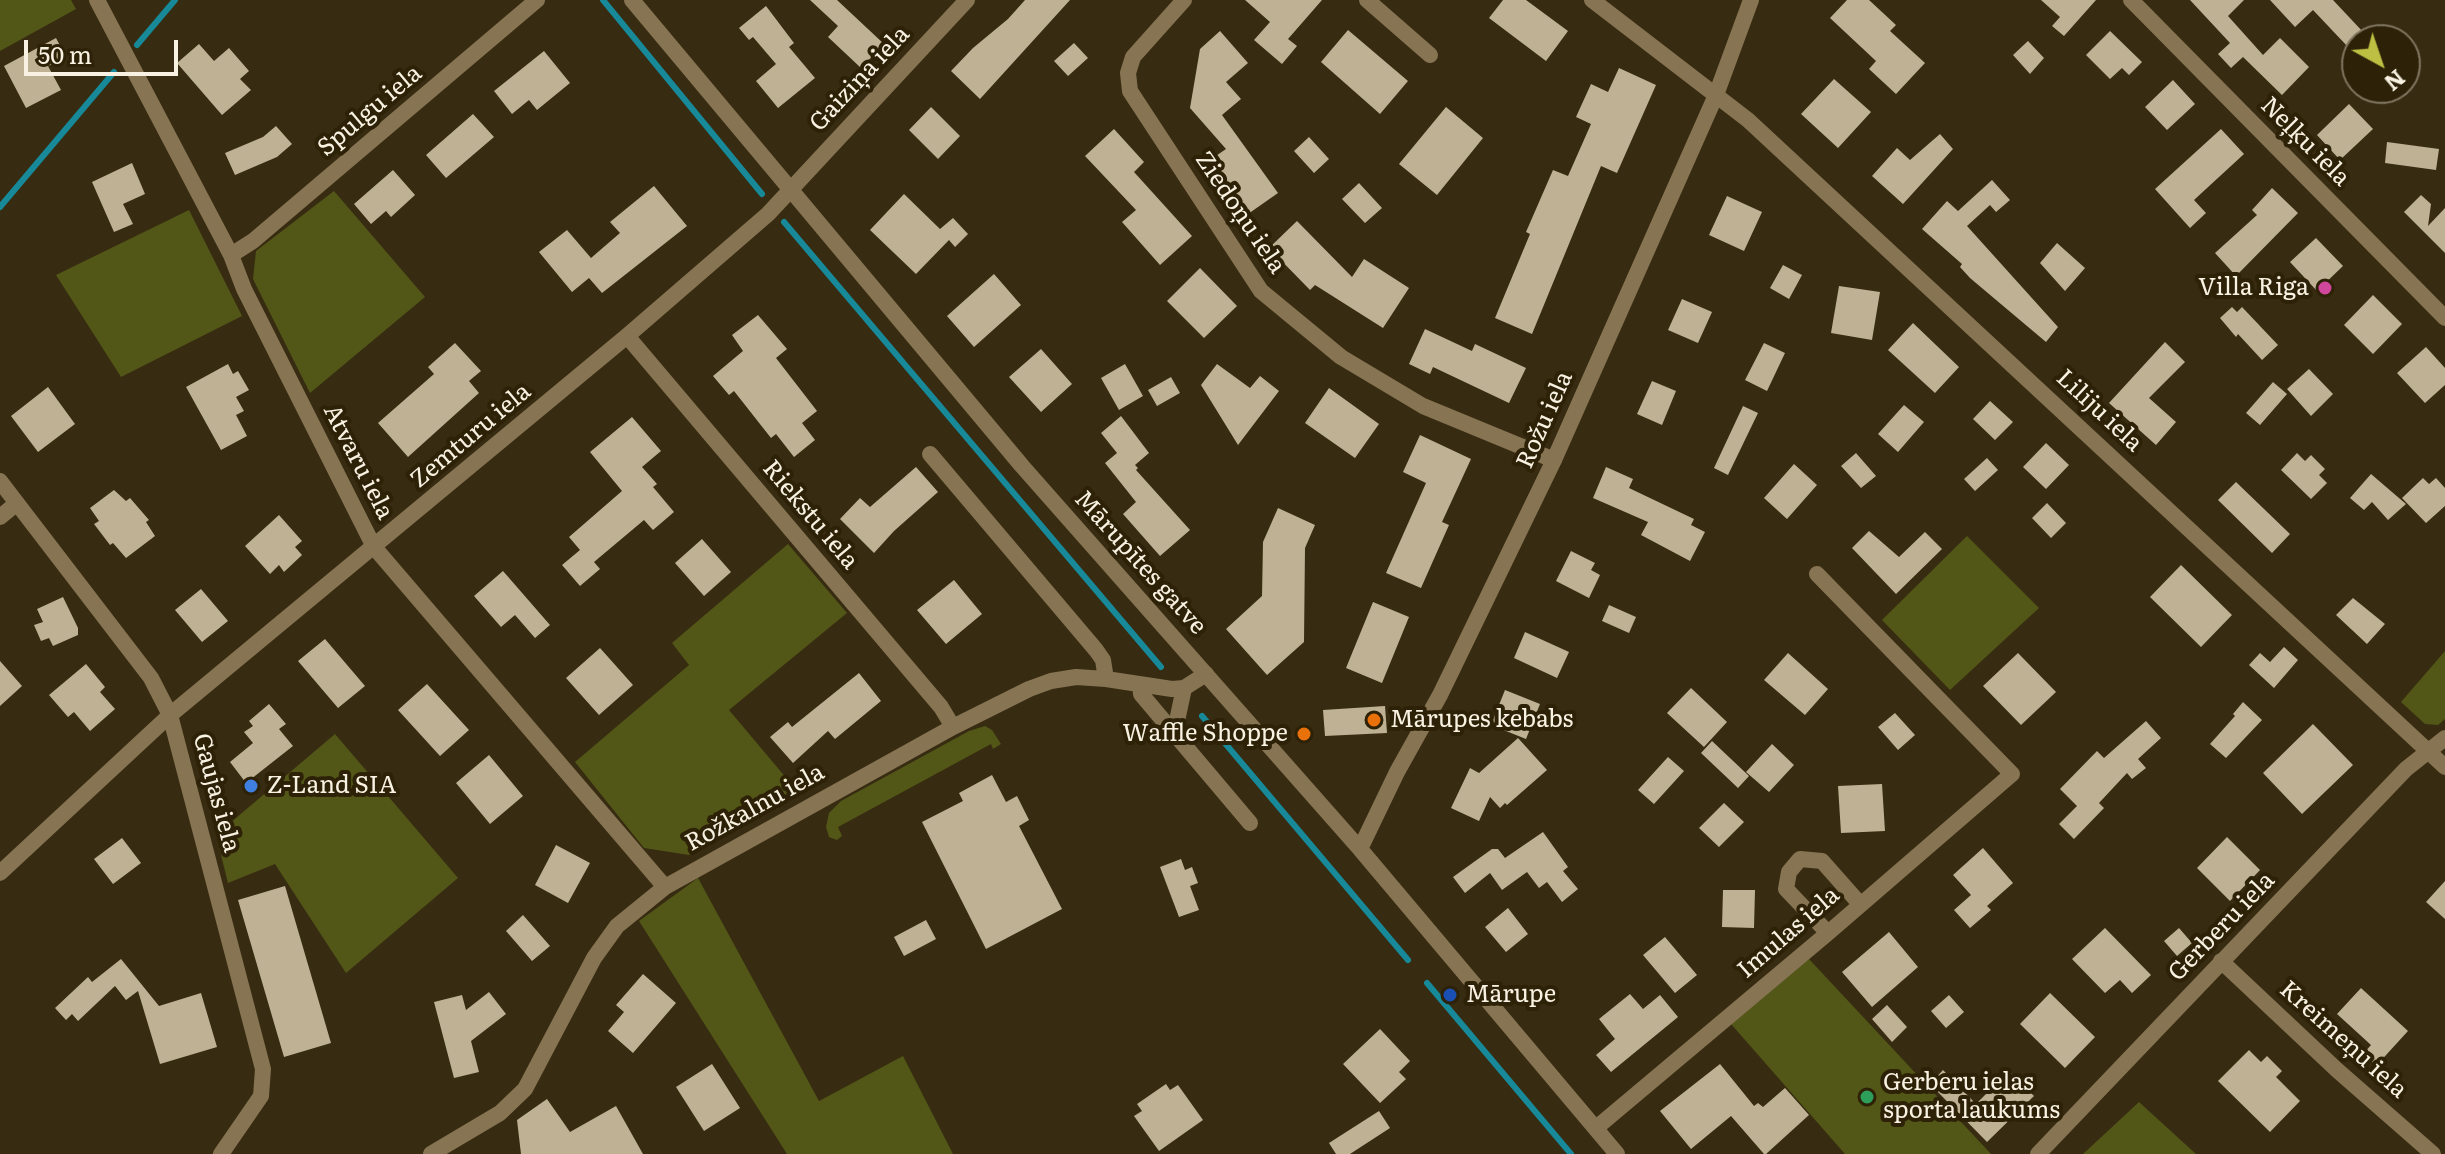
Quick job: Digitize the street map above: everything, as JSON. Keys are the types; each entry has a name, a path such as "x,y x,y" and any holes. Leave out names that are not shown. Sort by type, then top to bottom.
{"street":[{"name":"Atvaru iela","path":"97,0 231,255 244,289 374,547 665,887"},
{"name":"Spulgu iela","path":"231,255 253,241 537,0"},
{"name":"Mārupītes gatve","path":"632,0 1022,466 1360,849 1617,1154"},
{"name":"Gaiziņa iela","path":"789,190 967,0"},
{"name":"Ziedoņu iela","path":"1184,0 1133,57 1128,73 1130,91 1261,291 1341,357 1423,406 1554,460"},
{"path":"1367,0 1430,55"},
{"name":"Liliju iela","path":"1592,0 1759,130 2445,767"},
{"name":"Rožu iela","path":"1360,849 1397,772 1440,695 1554,460 1716,95 1751,0"},
{"name":"Neļķu iela","path":"2131,0 2442,310"},
{"name":"Zemturu iela","path":"0,873 170,715 627,336 752,228 789,190"},
{"name":"Riekstu iela","path":"627,336 941,707 953,727"},
{"path":"930,454 1096,650 1103,660 1106,679"},
{"name":"Gaujas iela","path":"0,481 151,678 170,715 263,1069 261,1096 221,1154"},
{"path":"0,517 17,503"},
{"name":"Imulas iela","path":"1596,1128 2012,774 1817,574"},
{"path":"1174,735 1184,688 1206,674"},
{"name":"Rožkalnu iela","path":"431,1154 500,1113 525,1089 594,958 617,926 665,887 953,727 1015,695 1051,681 1076,677 1184,688"},
{"path":"1140,684 1141,694 1250,823"},
{"name":"Gerberu iela","path":"2038,1154 2406,769 2445,738"},
{"path":"1828,933 1786,889 1789,872 1800,859 1822,861 1860,904"},
{"name":"Kreimeņu iela","path":"2221,961 2337,1070 2433,1154"}],"green space":[{"path":"0,0 71,0 76,9 0,51"},
{"path":"334,191 425,297 310,393 253,279 256,251"},
{"path":"189,210 242,316 121,377 56,275"},
{"path":"1967,536 2039,608 1950,690 1882,620"},
{"path":"788,544 847,613 729,710 798,792 689,855 644,848 575,762 689,665 672,643"},
{"path":"2445,651 2445,719 2438,725 2425,724 2401,702"},
{"path":"985,726 992,730 1001,744 993,749 991,744 838,827 842,836 837,840 829,837 826,827 829,813 841,801 969,731"},
{"path":"335,734 458,878 346,973 275,864 228,883 216,835"},
{"path":"698,878 819,1101 903,1056 953,1154 787,1154 639,921"},
{"name":"Gerberu ielas sporta laukums","path":"1809,959 1991,1154 1845,1154 1731,1024"},
{"path":"2139,1102 2196,1154 2083,1154"}],"building":[{"path":"810,0 837,0 884,44 861,68 828,37 838,26"},
{"path":"1025,0 1070,0 980,99 951,71"},
{"path":"1245,0 1322,0 1288,39 1297,46 1282,64 1254,40 1270,22"},
{"path":"1503,0 1526,0 1568,31 1546,61 1489,18"},
{"path":"1847,0 1869,0 1896,25 1890,31 1925,63 1896,94 1869,69 1876,61 1830,18"},
{"path":"2041,0 2096,0 2064,36 2052,26 2060,17"},
{"path":"2190,0 2244,0 2228,16 2263,55 2280,38 2309,67 2282,95 2243,57 2231,68 2218,54 2230,43"},
{"path":"2270,0 2333,0 2356,24 2341,24 2341,40 2313,10 2295,27"},
{"path":"766,6 794,43 789,47 815,78 778,108 756,81 776,64 753,37 749,40 739,28"},
{"path":"1348,30 1408,81 1380,114 1321,62"},
{"path":"1220,31 1248,63 1226,82 1241,99 1222,115 1278,193 1248,214 1210,160 1226,149 1190,108 1200,49"},
{"path":"2110,31 2142,62 2129,75 2122,68 2110,79 2086,55"},
{"path":"56,38 66,57 48,66 61,90 26,108 4,66"},
{"path":"2028,41 2044,58 2030,74 2013,55"},
{"path":"1074,43 1088,58 1068,76 1054,61"},
{"path":"199,44 214,61 229,48 249,71 240,79 251,90 222,115 177,63"},
{"path":"544,51 570,83 537,110 529,100 512,114 494,91"},
{"path":"1619,68 1656,85 1617,173 1601,166 1532,334 1495,318 1530,234 1526,232 1553,170 1568,176 1591,124 1576,117 1591,84 1608,92"},
{"path":"1834,79 1871,112 1838,148 1801,114"},
{"path":"2173,80 2195,104 2167,130 2145,107"},
{"path":"2349,104 2373,129 2340,160 2317,135"},
{"path":"931,107 960,136 938,159 909,130"},
{"path":"1446,107 1483,138 1437,195 1399,164"},
{"path":"473,114 494,137 446,178 426,155"},
{"path":"276,126 292,144 277,157 235,175 225,153 263,137"},
{"path":"1114,129 1144,162 1134,172 1192,236 1160,265 1122,222 1136,210 1085,156"},
{"path":"2221,129 2244,154 2194,200 2206,213 2190,228 2155,189"},
{"path":"1940,134 1953,149 1903,204 1872,176 1897,148 1910,160"},
{"path":"1309,137 1329,159 1314,173 1294,151"},
{"path":"2387,142 2439,149 2436,170 2385,163"},
{"path":"132,163 145,194 123,204 133,224 114,232 92,182"},
{"path":"393,170 415,195 391,217 386,211 371,224 354,204"},
{"path":"1992,180 2010,200 1996,212 1990,205 1967,226 2058,327 2046,342 1970,278 1960,267 1962,264 1922,229 1947,201 1958,211"},
{"path":"1359,183 1382,208 1365,223 1342,199"},
{"path":"654,186 687,226 602,293 589,278 572,292 539,252 567,230 591,258 620,233 610,222"},
{"path":"2272,188 2298,213 2236,276 2215,253 2257,215 2252,210"},
{"path":"904,194 940,229 953,218 968,234 955,247 949,240 916,274 870,230"},
{"path":"2421,195 2431,204 2428,226 2445,208 2445,253 2404,212"},
{"path":"1727,196 1762,212 1744,251 1709,235"},
{"path":"1297,221 1352,277 1364,259 1409,288 1383,328 1315,285 1310,290 1269,248"},
{"path":"2316,238 2343,266 2317,291 2290,262"},
{"path":"2057,243 2085,268 2065,291 2040,263"},
{"path":"1783,265 1802,275 1789,299 1770,288"},
{"path":"1200,268 1237,306 1204,338 1167,301"},
{"path":"994,274 1021,305 974,347 947,316"},
{"path":"1839,286 1880,292 1872,340 1831,333"},
{"path":"2373,295 2402,324 2373,354 2344,325"},
{"path":"1682,299 1712,312 1698,343 1668,330"},
{"path":"2232,307 2237,312 2242,307 2278,345 2262,360 2220,318"},
{"path":"758,315 787,349 776,358 817,411 802,423 815,440 794,457 776,434 771,438 734,391 729,395 713,376 743,351 732,335"},
{"path":"1913,323 1959,367 1935,393 1888,350"},
{"path":"1425,329 1472,351 1475,344 1526,368 1509,403 1433,367 1430,374 1409,364"},
{"path":"2165,342 2185,362 2149,398 2176,422 2156,445 2109,403"},
{"path":"455,343 481,371 469,381 479,393 408,457 378,423 434,374 428,367"},
{"path":"1764,343 1785,353 1767,391 1745,380"},
{"path":"2426,347 2445,368 2445,385 2425,403 2397,373"},
{"path":"1041,349 1072,384 1041,412 1009,377"},
{"path":"228,364 233,374 238,371 249,390 236,397 244,411 236,415 247,436 221,450 186,387"},
{"path":"1125,364 1143,396 1119,410 1101,378"},
{"path":"1217,364 1250,388 1260,376 1279,391 1238,445 1201,385"},
{"path":"2309,369 2333,394 2311,416 2287,389"},
{"path":"1171,377 1180,393 1157,406 1148,390"},
{"path":"1652,381 1676,391 1662,425 1637,414"},
{"path":"2273,382 2287,394 2260,425 2246,413"},
{"path":"48,387 75,424 38,452 11,416"},
{"path":"1329,388 1379,424 1355,458 1305,423"},
{"path":"1990,401 2013,422 1995,440 1973,419"},
{"path":"1904,405 1924,422 1898,452 1878,434"},
{"path":"1743,406 1758,413 1728,475 1714,468"},
{"path":"1121,416 1149,453 1135,465 1136,470 1190,530 1160,556 1123,514 1136,502 1105,463 1117,453 1101,433"},
{"path":"632,417 661,451 642,467 657,484 653,487 674,512 653,530 644,520 594,562 600,569 580,586 562,565 580,550 569,537 622,491 590,452"},
{"path":"1420,435 1471,459 1442,522 1449,525 1421,588 1386,573 1426,483 1403,472"},
{"path":"2046,443 2069,465 2046,489 2023,467"},
{"path":"1856,453 1876,476 1861,488 1841,466"},
{"path":"2297,453 2305,461 2311,455 2325,469 2319,475 2327,483 2311,499 2281,470"},
{"path":"1987,458 1998,470 1975,491 1964,479"},
{"path":"1794,464 1817,485 1787,519 1764,498"},
{"path":"916,467 938,492 874,553 840,519 860,498 870,507"},
{"path":"1606,467 1633,479 1629,488 1694,519 1691,525 1705,532 1690,561 1641,535 1648,522 1593,498"},
{"path":"2371,474 2406,504 2388,520 2372,502 2364,510 2350,498"},
{"path":"2423,478 2429,484 2436,478 2445,488 2445,506 2426,523 2402,498"},
{"path":"2236,482 2290,534 2272,553 2218,500"},
{"path":"114,490 126,501 130,498 149,520 146,522 155,536 126,558 113,543 110,545 94,524 99,521 90,508"},
{"path":"2047,503 2066,523 2051,538 2032,518"},
{"path":"1278,508 1315,525 1305,548 1304,642 1267,675 1226,629 1262,596 1263,542"},
{"path":"279,515 302,541 295,547 302,555 284,572 279,565 270,574 245,546"},
{"path":"1869,531 1899,557 1925,532 1942,549 1896,594 1852,548"},
{"path":"702,539 731,572 704,596 675,563"},
{"path":"1571,551 1595,563 1591,570 1600,575 1589,598 1556,581"},
{"path":"2181,565 2232,615 2201,647 2150,597"},
{"path":"503,571 550,625 535,638 515,615 501,627 474,596"},
{"path":"954,580 982,614 946,644 917,610"},
{"path":"201,589 228,621 202,642 175,610"},
{"path":"63,597 78,628 78,635 53,646 49,638 41,641 34,625 43,622 37,609"},
{"path":"2353,598 2385,624 2367,644 2336,615"},
{"path":"1373,602 1409,617 1382,683 1346,668"},
{"path":"1609,605 1636,617 1629,633 1602,621"},
{"path":"1525,632 1569,652 1557,678 1514,658"},
{"path":"325,639 365,686 338,708 298,661"},
{"path":"2284,647 2298,660 2274,688 2249,665 2260,653 2270,662"},
{"path":"600,648 633,685 599,715 566,678"},
{"path":"1788,653 1828,689 1805,715 1764,680"},
{"path":"2018,653 2056,692 2021,725 1983,686"},
{"path":"0,661 22,686 0,706"},
{"path":"86,664 105,687 100,692 115,709 90,731 74,712 68,717 49,695"},
{"path":"859,673 881,701 835,739 828,731 793,763 770,737 788,722 792,727"},
{"path":"427,684 469,730 440,756 398,710"},
{"path":"1691,688 1727,722 1704,747 1667,713"},
{"path":"1505,690 1540,704 1526,739 1491,725"},
{"path":"2243,702 2262,720 2226,758 2210,744"},
{"path":"269,704 286,724 279,729 293,746 246,783 230,762 253,743 244,732 253,726 249,721"},
{"path":"1385,706 1387,733 1325,736 1323,710"},
{"path":"1895,713 1915,735 1898,750 1878,727"},
{"path":"2146,721 2161,738 2138,759 2146,768 2132,779 2127,773 2099,803 2104,808 2074,839 2059,824 2077,806 2060,789 2097,751 2104,758"},
{"path":"2313,724 2353,765 2302,814 2263,773"},
{"path":"1518,738 1547,770 1507,805 1505,803 1500,808 1490,797 1479,821 1451,808 1470,768 1479,773"},
{"path":"1712,741 1749,776 1738,788 1701,753"},
{"path":"1772,744 1794,765 1769,792 1746,772"},
{"path":"489,755 523,796 490,824 456,783"},
{"path":"1668,757 1684,771 1654,804 1638,790"},
{"path":"992,775 1006,802 1017,796 1029,820 1019,826 1062,909 986,949 922,822 963,801 959,793"},
{"path":"1882,784 1885,831 1841,833 1838,786"},
{"path":"1724,803 1744,822 1719,847 1699,828"},
{"path":"1543,832 1568,867 1563,871 1578,889 1562,902 1547,882 1539,888 1527,872 1502,890 1490,873 1465,893 1453,877 1492,849 1498,849 1505,858"},
{"path":"2227,837 2260,870 2230,901 2197,868"},
{"path":"122,838 141,863 113,884 94,859"},
{"path":"556,845 590,863 568,903 535,885"},
{"path":"1983,848 2013,883 1987,906 1991,910 1970,928 1954,910 1971,895 1953,875"},
{"path":"1181,859 1185,870 1192,867 1198,883 1190,886 1199,910 1179,917 1160,867"},
{"path":"2445,881 2445,919 2426,902"},
{"path":"285,886 331,1043 284,1057 238,900"},
{"path":"1723,890 1755,890 1754,928 1722,927"},
{"path":"1508,908 1528,934 1506,952 1485,927"},
{"path":"523,915 550,946 532,961 506,931"},
{"path":"926,920 936,939 904,956 894,937"},
{"path":"2105,928 2151,975 2132,993 2120,980 2105,993 2072,959"},
{"path":"2179,928 2192,943 2177,956 2164,941"},
{"path":"1889,932 1918,967 1872,1007 1842,972"},
{"path":"1665,937 1697,975 1675,993 1643,955"},
{"path":"121,959 159,1006 201,993 217,1047 160,1064 138,991 126,1000 115,986 78,1021 72,1014 66,1020 55,1008 88,977 92,982"},
{"path":"643,974 676,1003 633,1053 608,1031 624,1012 616,1005"},
{"path":"2361,988 2408,1031 2376,1066 2363,1054 2371,1045 2337,1014"},
{"path":"489,992 506,1014 471,1041 479,1072 454,1078 434,1002 462,995 466,1010"},
{"path":"2050,993 2095,1037 2065,1068 2020,1024"},
{"path":"1630,994 1643,1009 1660,995 1678,1017 1611,1072 1596,1055 1615,1039 1599,1019"},
{"path":"1949,995 1964,1012 1946,1028 1931,1011"},
{"path":"1887,1005 1907,1027 1892,1042 1872,1019"},
{"path":"1380,1029 1410,1061 1399,1072 1406,1079 1380,1103 1343,1064"},
{"path":"2249,1050 2261,1062 2267,1056 2282,1071 2276,1077 2300,1101 2270,1132 2218,1081"},
{"path":"712,1064 740,1108 704,1131 676,1087"},
{"path":"1720,1064 1754,1106 1758,1103 1763,1107 1785,1088 1809,1115 1766,1154 1731,1116 1691,1149 1660,1111"},
{"path":"1943,1070 1976,1104 2009,1071 2034,1096 1987,1142 1930,1084"},
{"path":"1166,1084 1170,1090 1178,1085 1203,1120 1159,1151 1134,1116 1142,1111 1137,1104"},
{"path":"547,1099 570,1132 616,1106 643,1154 521,1154 517,1120"},
{"path":"1379,1111 1390,1128 1350,1154 1336,1154 1329,1143"}],"waterway":[{"path":"137,45 175,0"},
{"path":"603,0 762,194"},
{"path":"0,207 114,72"},
{"path":"784,222 1161,667"},
{"path":"1202,716 1408,960"},
{"path":"1427,983 1571,1154"}],"place":[{"name":"Villa Riga","path":"2325,288"},
{"name":"Mārupes kebabs","path":"1374,720"},
{"name":"Waffle Shoppe","path":"1304,734"},
{"name":"Z-Land SIA","path":"251,786"},
{"name":"Mārupe","path":"1450,995"},
{"name":"Gerberu ielas sporta laukums","path":"1867,1097"}]}
